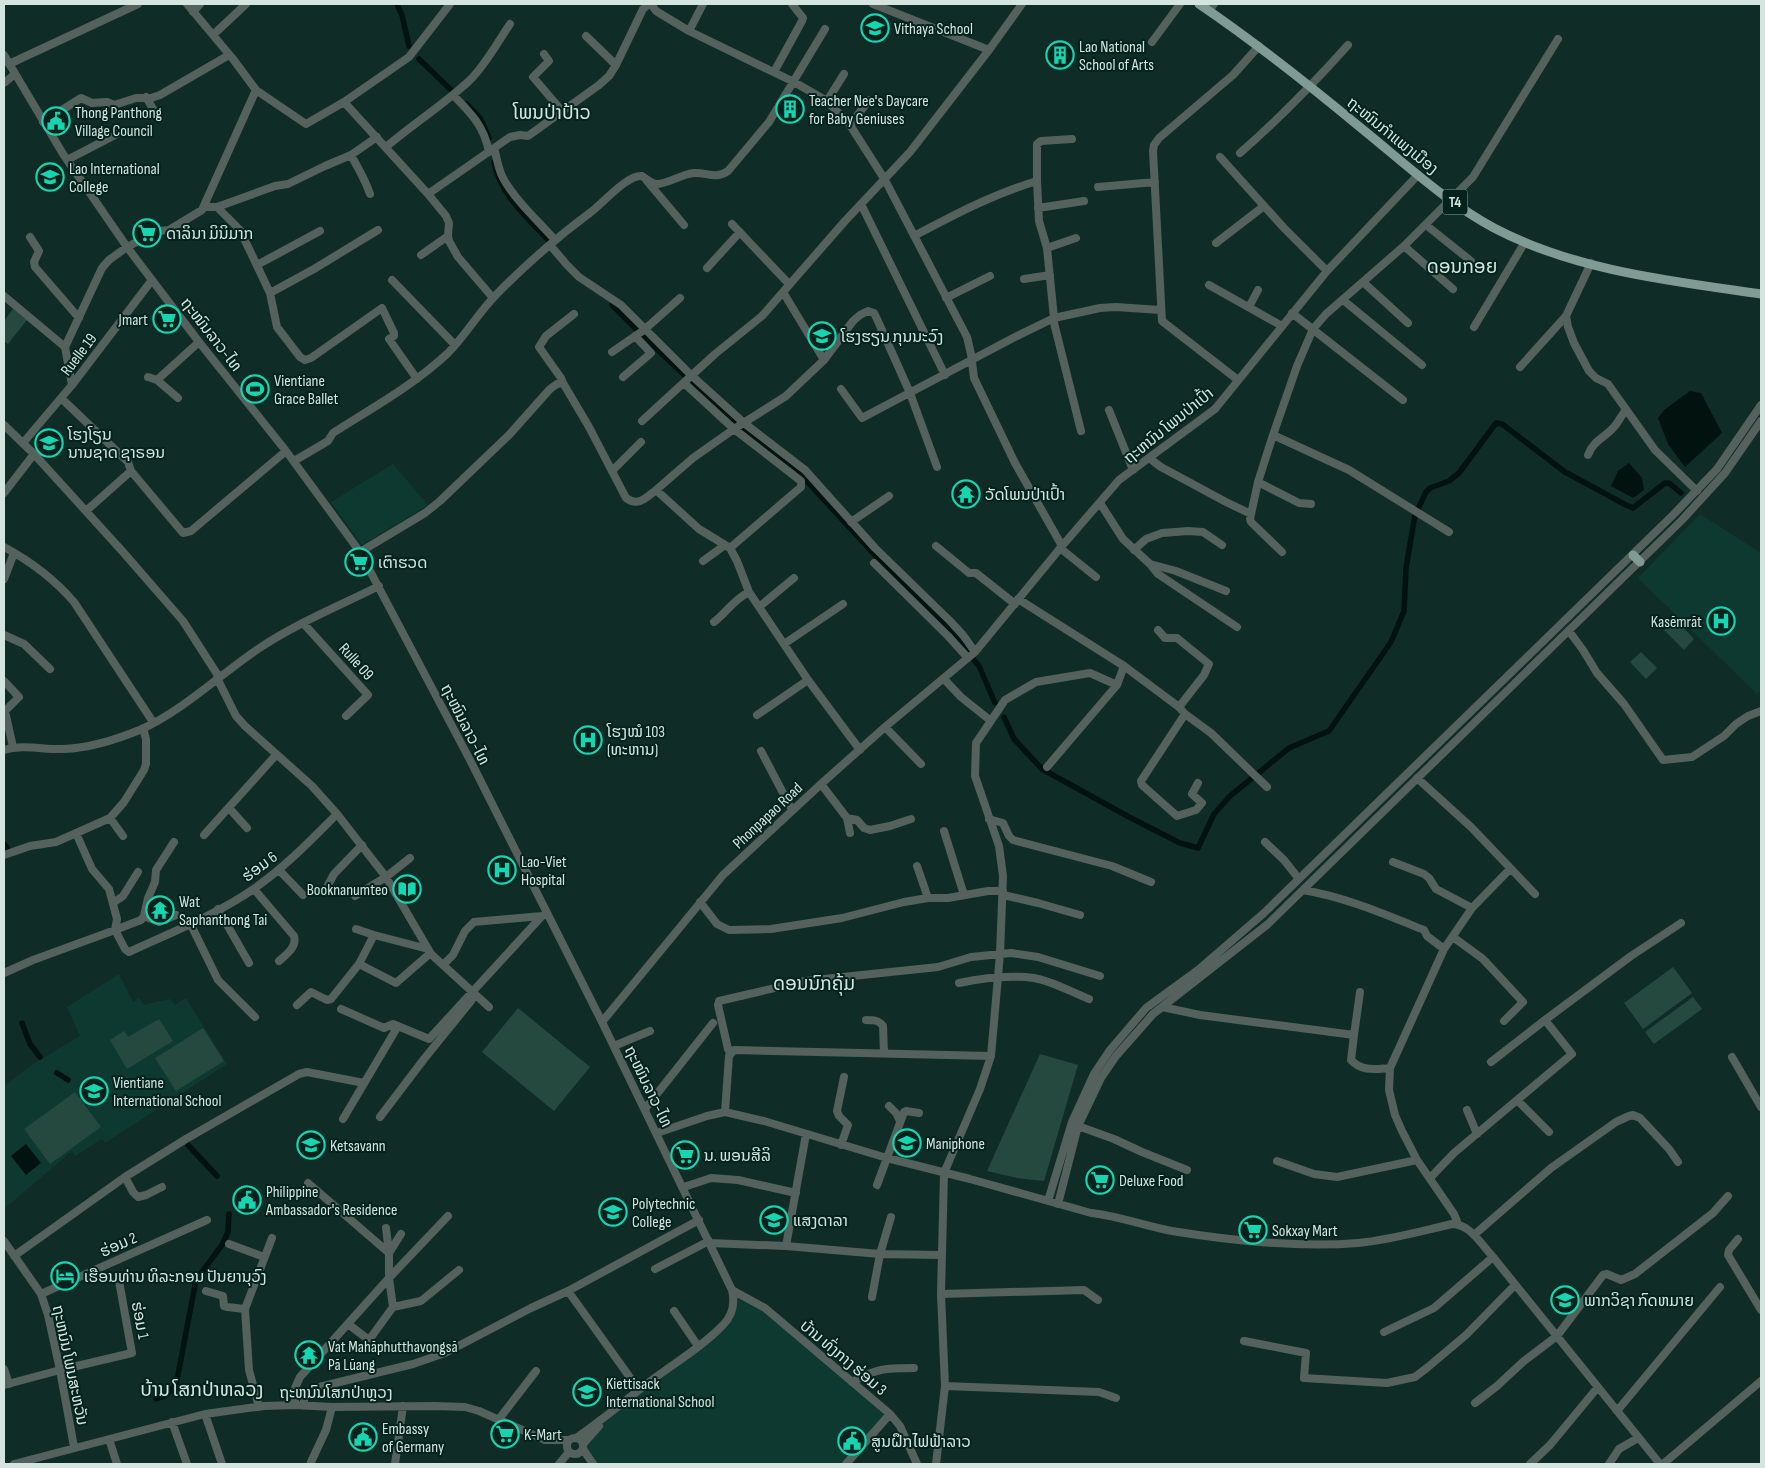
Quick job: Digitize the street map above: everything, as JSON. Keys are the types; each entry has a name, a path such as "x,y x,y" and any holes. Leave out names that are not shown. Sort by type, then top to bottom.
{"main road":[{"name":"ຖະໜົນກຳແພງເມືອງ","path":"1199,4 1212,7 1418,175 1493,227 1525,242 1591,264 1666,280 1761,294"},
{"path":"1633,555 1640,562"}],"street":[{"path":"9,64 138,4"},
{"path":"186,4 256,90 306,124 344,102 409,57 450,4"},
{"path":"193,12 200,4"},
{"path":"213,35 246,4"},
{"path":"428,194 515,135 528,136 599,85 616,65 643,9 649,4 689,31 794,82 827,101 850,126 885,180 967,337 974,378 1011,454 1061,547 1096,577"},
{"path":"689,31 703,4"},
{"path":"774,72 802,21 801,15 792,4"},
{"path":"873,4 989,50"},
{"path":"642,421 691,375 762,316 861,204 910,152 1022,4"},
{"path":"1152,42 1180,4"},
{"path":"386,147 410,126 453,95 474,75 510,24"},
{"path":"294,462 328,441 333,433 417,379 455,345 493,298 553,242 599,206 625,182 636,176 642,176 658,184 694,173 711,176 724,174 769,122 825,30"},
{"path":"586,36 616,65"},
{"path":"1282,552 1251,522 1251,514 1258,482 1273,435 1313,329 1326,314 1426,225 1473,176 1558,39"},
{"path":"1240,153 1273,124 1310,87 1348,45"},
{"path":"1238,380 1162,322 1153,151 1154,145 1160,138 1234,75 1259,46"},
{"path":"544,54 550,62 533,77 562,112"},
{"name":"ຖະໜົນລາວ-ໄທ","path":"4,55 67,160 127,247 199,342 286,451 360,552 545,915 602,1022 684,1187 732,1290 734,1300 731,1314 724,1325 605,1418 573,1439"},
{"path":"43,122 81,98 92,103 107,102 114,105 136,98 151,98 160,95 229,55"},
{"path":"4,83 15,74"},
{"path":"827,101 844,74"},
{"path":"72,385 65,347 102,268 108,260 127,247 158,231 169,230 202,210 256,90"},
{"path":"453,95 472,114 478,123 506,184 553,242 579,278 621,305 691,375 744,422 805,470 882,555 963,635 971,656"},
{"path":"146,97 153,109"},
{"path":"850,126 869,100"},
{"path":"344,102 446,216 449,223 448,236 458,257 493,298"},
{"path":"67,160 116,134"},
{"path":"204,206 217,207 275,186 288,184 351,155 376,137"},
{"path":"1072,139 1038,141 1037,181 1039,221 1047,248 1053,319 1081,431"},
{"path":"351,155 360,173 364,176 370,194"},
{"path":"1220,156 1264,206 1327,271"},
{"name":"ຖະຫນົນ ໂພນປ່າເປົ້າ","path":"971,656 1061,547 1120,480 1215,409 1327,271 1418,175"},
{"path":"642,176 684,225"},
{"path":"914,236 1009,189 1037,181"},
{"path":"1098,187 1155,182"},
{"path":"1038,208 1084,201"},
{"path":"861,204 945,375"},
{"path":"1216,243 1264,206"},
{"path":"217,207 240,230 270,293 277,327 300,357 305,360 311,358 382,308 394,333 394,336 390,339 417,379"},
{"path":"732,224 789,284"},
{"path":"1426,225 1471,261"},
{"path":"270,293 314,270 378,230"},
{"path":"257,265 320,231"},
{"path":"707,268 740,232"},
{"path":"422,255 448,236"},
{"path":"30,238 39,251 34,262 35,267 79,318"},
{"path":"1047,248 1076,238"},
{"path":"1474,327 1525,242"},
{"path":"1404,246 1453,289"},
{"path":"1520,367 1566,316 1591,264"},
{"path":"1024,279 1050,275"},
{"path":"946,298 990,276"},
{"name":"Ruelle 19","path":"23,443 72,385 152,280"},
{"path":"392,280 455,345"},
{"path":"1363,282 1408,323"},
{"path":"1209,285 1282,326"},
{"path":"1249,307 1258,290"},
{"path":"783,292 824,360"},
{"path":"4,296 65,347"},
{"path":"612,352 644,330 680,298"},
{"path":"1343,300 1422,365"},
{"path":"841,389 862,418 1053,319 1100,308 1116,307 1160,310"},
{"path":"574,314 546,336 539,347 562,378 628,500 634,503 640,502 693,458 734,429 786,396 824,360 853,321 864,312 871,311 877,319 910,393 937,467"},
{"path":"1292,313 1402,400"},
{"path":"1566,316 1568,327 1582,360 1592,374 1608,384 1655,450 1697,491"},
{"path":"623,377 651,353 635,336"},
{"path":"157,380 199,342"},
{"path":"148,377 157,380 178,398"},
{"path":"360,552 432,508 508,435 550,388 563,383"},
{"path":"684,383 734,429 801,481 802,485 727,546 703,562"},
{"path":"61,398 128,462 131,471 181,532 191,531 286,451"},
{"path":"1048,1201 1072,1122 1094,1074 1110,1050 1146,1008 1198,970 1264,913 1633,555 1717,469 1761,405"},
{"path":"1108,410 1133,470"},
{"path":"1588,455 1598,439 1613,428 1625,410"},
{"path":"1058,1204 1078,1126 1101,1078 1116,1056 1153,1014 1268,924 1640,562 1725,473 1761,421"},
{"path":"4,425 34,454 183,621 218,678 236,716 276,755 312,786 337,814 386,877 429,952 489,1007"},
{"path":"1273,435 1349,470 1449,532"},
{"path":"612,471 641,442"},
{"path":"4,493 34,454"},
{"path":"1149,458 1161,467 1251,514"},
{"path":"86,511 131,471"},
{"path":"1258,482 1293,501 1310,504"},
{"path":"656,490 700,528 727,546 737,561 749,592 808,680 860,750"},
{"path":"851,522 889,496"},
{"path":"1100,503 1123,539 1158,574 1238,627"},
{"path":"1134,550 1146,539 1162,533 1188,531 1203,532 1222,545"},
{"path":"936,546 970,573 976,573 1017,601 1124,666 1211,733 1268,787"},
{"path":"4,547 32,564 74,602 153,722"},
{"path":"4,579 14,553"},
{"path":"874,563 971,656"},
{"path":"1150,564 1176,570 1226,592"},
{"path":"759,607 794,578"},
{"path":"4,750 13,747 72,748 123,736 143,728 183,704 260,648 379,586"},
{"path":"714,622 736,600 749,592"},
{"path":"784,644 843,604"},
{"name":"Rulle 09","path":"304,624 368,694 346,716"},
{"path":"1158,630 1165,638 1177,638 1209,664 1204,675 1179,707"},
{"path":"1569,631 1597,673 1624,704 1663,760 1692,757 1724,736 1736,724 1748,716 1761,711"},
{"path":"4,635 24,644 50,669"},
{"name":"Phonpapao Road","path":"602,1022 723,875 885,727 971,656"},
{"path":"1046,768 1117,685 1124,666"},
{"path":"936,1464 945,1386 941,1294 944,1173 980,1089 991,1056 1000,954 1003,876 999,846 975,776 976,743 1005,700 1036,682 1090,673 1117,685"},
{"path":"944,679 961,697 991,721"},
{"path":"757,715 808,680"},
{"path":"4,681 19,697 5,710 13,747"},
{"path":"1185,714 1141,781 1142,785 1177,816 1196,810 1202,803 1192,794 1198,783"},
{"path":"885,727 921,764"},
{"path":"4,855 30,846 56,842 110,818 124,802 144,770 146,764 146,740 143,728"},
{"path":"761,750 792,810"},
{"path":"204,835 276,755"},
{"path":"1417,778 1471,827 1535,894"},
{"path":"821,784 847,818 850,833"},
{"path":"229,808 247,828"},
{"name":"ຮ່ອມ 6","path":"115,930 125,949 129,952 191,925 254,889 279,870 337,814"},
{"path":"110,818 123,836"},
{"path":"847,818 857,820 864,828 870,830 912,819"},
{"path":"989,819 1003,823 1013,840 1112,866 1151,882"},
{"path":"944,831 964,895"},
{"path":"76,833 92,869 109,889 117,919 115,930"},
{"path":"4,973 33,960 141,920 155,882 156,870 174,842"},
{"path":"1265,842 1284,860 1299,879"},
{"path":"327,887 334,874 362,845"},
{"path":"355,896 386,877 410,858"},
{"path":"1392,862 1424,874 1436,889 1472,908"},
{"path":"917,866 928,898"},
{"path":"1458,1224 1454,1214 1417,1160 1395,1115 1389,1090 1390,1068 1444,949 1472,908 1510,868"},
{"path":"279,870 303,895"},
{"path":"113,903 123,896 138,872"},
{"path":"254,889 294,936 296,942 280,961"},
{"path":"1303,890 1332,896 1370,908 1424,930 1427,936 1444,949"},
{"path":"700,902 717,924 728,930 771,929 842,918 904,902 928,898 948,898 988,891 1003,893 1080,915"},
{"path":"218,909 249,963"},
{"path":"144,916 159,922 176,915"},
{"path":"443,965 453,955 465,930 474,922 545,915"},
{"path":"341,1010 384,1028 393,1024 429,1039 545,915"},
{"path":"1491,1062 1631,956 1681,923"},
{"path":"191,925 218,980 255,1017"},
{"path":"356,929 429,952"},
{"path":"297,1005 311,992 329,1000 359,964 374,935"},
{"path":"1453,936 1483,959 1523,1002 1504,1021"},
{"path":"359,964 396,983 427,956 429,952"},
{"path":"725,1112 730,1053 718,1005 719,1001 805,981 938,966 971,958 1011,953 1038,957 1100,976"},
{"path":"959,982 998,977 1033,978 1048,982 1089,999"},
{"path":"380,1117 471,1001 473,997 472,991"},
{"path":"1360,992 1351,1060 1356,1066 1364,1069 1390,1068"},
{"path":"1162,1007 1200,1015 1354,1035"},
{"path":"866,1020 877,1021 883,1026 884,1053"},
{"path":"1430,1178 1454,1153 1572,1054 1545,1020"},
{"path":"645,1109 712,1023"},
{"path":"343,1119 398,1026"},
{"path":"614,1046 650,1031"},
{"path":"730,1053 736,1050 991,1056"},
{"path":"1732,1057 1761,1107"},
{"path":"14,1256 125,1177 186,1139 299,1074 307,1072 364,1083"},
{"path":"841,1144 848,1125 839,1116 837,1111 844,1077"},
{"path":"1518,1101 1548,1132"},
{"path":"889,1106 896,1113 900,1121"},
{"path":"1467,1110 1477,1134"},
{"path":"657,1133 725,1112 764,1121 887,1158 1058,1204 1171,1231 1246,1240 1325,1245 1361,1243 1458,1224 1466,1227 1493,1257 1638,1438 1662,1464 1761,1381"},
{"path":"877,1184 904,1112 919,1113"},
{"path":"1474,1235 1550,1168 1616,1122 1629,1116 1634,1115 1640,1118 1669,1149 1678,1162"},
{"path":"1078,1126 1187,1170"},
{"path":"786,1246 806,1134"},
{"path":"1278,1161 1314,1174 1337,1176 1417,1160"},
{"path":"125,1177 138,1197 162,1187"},
{"path":"684,1187 711,1178 738,1180 796,1193"},
{"path":"308,1183 389,1252"},
{"path":"1475,1403 1524,1361 1557,1336 1603,1275 1607,1274 1621,1280 1635,1274 1713,1213 1728,1196"},
{"path":"294,1404 295,1388 300,1377 448,1216"},
{"path":"872,1297 880,1254 891,1217"},
{"name":"ຮ່ອມ 2","path":"41,1294 207,1220"},
{"path":"304,1406 304,1397 315,1388 413,1364 446,1353 530,1308 568,1291 699,1220"},
{"path":"386,1228 393,1307"},
{"path":"389,1252 401,1234"},
{"path":"259,1407 249,1370 245,1309 272,1238"},
{"name":"ຖະຫນົນ ໂພນສະຫວັນ","path":"4,1240 41,1294 48,1315 60,1370 74,1447"},
{"path":"1738,1240 1729,1250 1728,1255 1761,1310"},
{"path":"655,1269 710,1242 880,1254 941,1255"},
{"path":"229,1244 264,1257"},
{"path":"1384,1332 1434,1308 1493,1257"},
{"path":"348,1324 369,1340 393,1307 421,1301 459,1270"},
{"name":"ຮ່ອມ 1","path":"6,1385 132,1353 119,1281"},
{"path":"1244,1341 1306,1353 1304,1378 1387,1383 1398,1381 1415,1377 1428,1368 1466,1335 1515,1285"},
{"path":"1617,1411 1720,1288"},
{"name":"ບ້ານ ທົ່ງກາງ ຮ່ອມ 3","path":"732,1290 765,1308 890,1414 900,1426 917,1464"},
{"path":"941,1294 1084,1290 1098,1300"},
{"path":"206,1291 223,1296 224,1306 245,1309"},
{"path":"568,1291 639,1390"},
{"path":"674,1311 698,1346"},
{"path":"852,1382 870,1372 886,1368 914,1368"},
{"path":"4,1369 6,1385"},
{"path":"499,1419 536,1371"},
{"path":"945,1386 1099,1392 1116,1398"},
{"path":"1530,1464 1550,1445 1598,1387"},
{"name":"ຖະຫນົນໂສກປ່າຫຼວງ","path":"19,1464 74,1447 206,1414 294,1404 332,1407 465,1407 479,1410 545,1440 573,1439"},
{"path":"395,1464 403,1406"},
{"path":"311,1462 326,1430 332,1407"},
{"path":"206,1414 222,1464"},
{"path":"846,1464 890,1414"},
{"name":"ຖະໜົນລາວ-ໄທ","path":"559,1464 576,1450 605,1418"},
{"path":"172,1422 187,1464"},
{"path":"1609,1464 1619,1449 1638,1438"},
{"path":"109,1439 117,1464"},
{"path":"576,1450 581,1440 573,1439 567,1445 592,1464"},
{"path":"545,1440 576,1450"}],"shaded area":[{"path":"13,309 27,320 8,344 4,341 4,321"},
{"path":"1690,391 1701,393 1722,433 1685,467 1668,444 1658,418 1664,410"},
{"path":"1629,463 1642,478 1644,490 1633,498 1611,486 1618,471"},
{"path":"393,464 428,505 362,545 331,502"},
{"name":"Kasēmrāt","path":"1700,514 1761,553 1761,691 1757,694 1638,578"},
{"path":"1675,619 1694,639 1684,650 1664,630"},
{"path":"1641,652 1657,668 1646,679 1630,662"},
{"path":"1673,967 1692,993 1643,1029 1624,1003"},
{"name":"Vientiane International School","path":"119,974 133,1002 139,998 144,1005 170,999 175,1005 186,998 227,1064 105,1143 102,1139 75,1156 72,1151 4,1209 4,1086 33,1064 80,1036 67,1007"},
{"path":"1693,997 1702,1009 1654,1044 1645,1032"},
{"path":"518,1008 590,1067 554,1111 482,1052"},
{"path":"159,1019 173,1041 127,1069 110,1040 124,1031 128,1037"},
{"path":"203,1028 224,1061 176,1091 155,1058"},
{"path":"1040,1054 1078,1065 1044,1181 1017,1178 987,1171"},
{"path":"75,1092 101,1127 50,1164 24,1129"},
{"path":"26,1144 41,1163 26,1175 11,1156"},
{"path":"734,1293 765,1309 887,1414 844,1464 594,1464 578,1449 580,1445 578,1439 726,1326"}],"waterway":[{"path":"397,4 402,15 409,46"},
{"path":"419,59 451,90"},
{"path":"467,104 480,118 489,138"},
{"path":"494,162 502,185 524,215 550,242"},
{"path":"612,305 636,329"},
{"path":"642,335 734,422"},
{"path":"1418,509 1430,488 1449,481 1459,473 1496,423 1502,424 1565,472 1633,508 1665,483 1669,483 1681,493"},
{"path":"740,427 804,478 884,565 947,627 979,666 995,703"},
{"path":"1004,717 1014,739 1042,769 1180,843 1198,848 1214,814 1230,796 1289,748 1329,731 1391,642 1404,611 1406,568 1415,515"},
{"path":"4,844 8,849"},
{"path":"22,1023 30,1044 40,1057"},
{"path":"57,1073 68,1080"},
{"path":"188,1145 217,1176"},
{"path":"156,1399 165,1396 176,1385 196,1280 222,1245 228,1232 229,1214"}],"place":[{"name":"Vithaya School","path":"875,28"},
{"name":"Lao National School of Arts","path":"1060,55"},
{"name":"Teacher Nee's Daycare for Baby Geniuses","path":"790,109"},
{"name":"Thong Panthong Village Council","path":"56,121"},
{"name":"Lao International College","path":"50,177"},
{"name":"ດາລິນາ ມິນິມາກ","path":"147,233"},
{"name":"Jmart","path":"167,319"},
{"name":"ໂຮງຮຽນ ກຸນນະວົງ","path":"822,336"},
{"name":"Vientiane Grace Ballet","path":"255,389"},
{"name":"ໂຮງໂຽນ ນານຊາດ ຊາຣອນ","path":"49,443"},
{"name":"ວັດໂພນປ່າເປົ້າ","path":"966,494"},
{"name":"ເຕົາຮວດ","path":"359,562"},
{"name":"Kasēmrāt","path":"1721,621"},
{"name":"ໂຮງໝໍ 103 (ທະຫານ)","path":"588,740"},
{"name":"Lao-Viet Hospital","path":"502,870"},
{"name":"Booknanumteo","path":"407,889"},
{"name":"Wat Saphanthong Tai","path":"160,910"},
{"name":"Vientiane International School","path":"94,1091"},
{"name":"Maniphone","path":"907,1143"},
{"name":"Ketsavann","path":"311,1145"},
{"name":"ນ. ພອນສີລິ","path":"685,1155"},
{"name":"Deluxe Food","path":"1100,1180"},
{"name":"Philippine Ambassador's Residence","path":"247,1200"},
{"name":"Polytechnic College","path":"613,1212"},
{"name":"ແສງດາລາ","path":"774,1220"},
{"name":"Sokxay Mart","path":"1253,1230"},
{"name":"ເຮືອນທ່ານ ທິລະກອນ ປັນຍານຸວົງ","path":"65,1276"},
{"name":"ພາກວິຊາ ກົດຫມາຍ","path":"1565,1300"},
{"name":"Vat Mahāphutthavongsā Pā Lūang","path":"309,1355"},
{"name":"Kiettisack International School","path":"587,1392"},
{"name":"K-Mart","path":"505,1434"},
{"name":"Embassy of Germany","path":"363,1437"},
{"name":"ສູນຝຶກໄຟຟ້າລາວ","path":"852,1441"}],"district":[{"name":"ໂພນປ່າປ້າວ","path":"552,112"},
{"name":"ດອນກອຍ","path":"1462,266"},
{"name":"ດອນນົກຄຸ້ມ","path":"814,983"},
{"name":"ບ້ານ ໂສກປ່າຫລວງ","path":"202,1389"}]}
